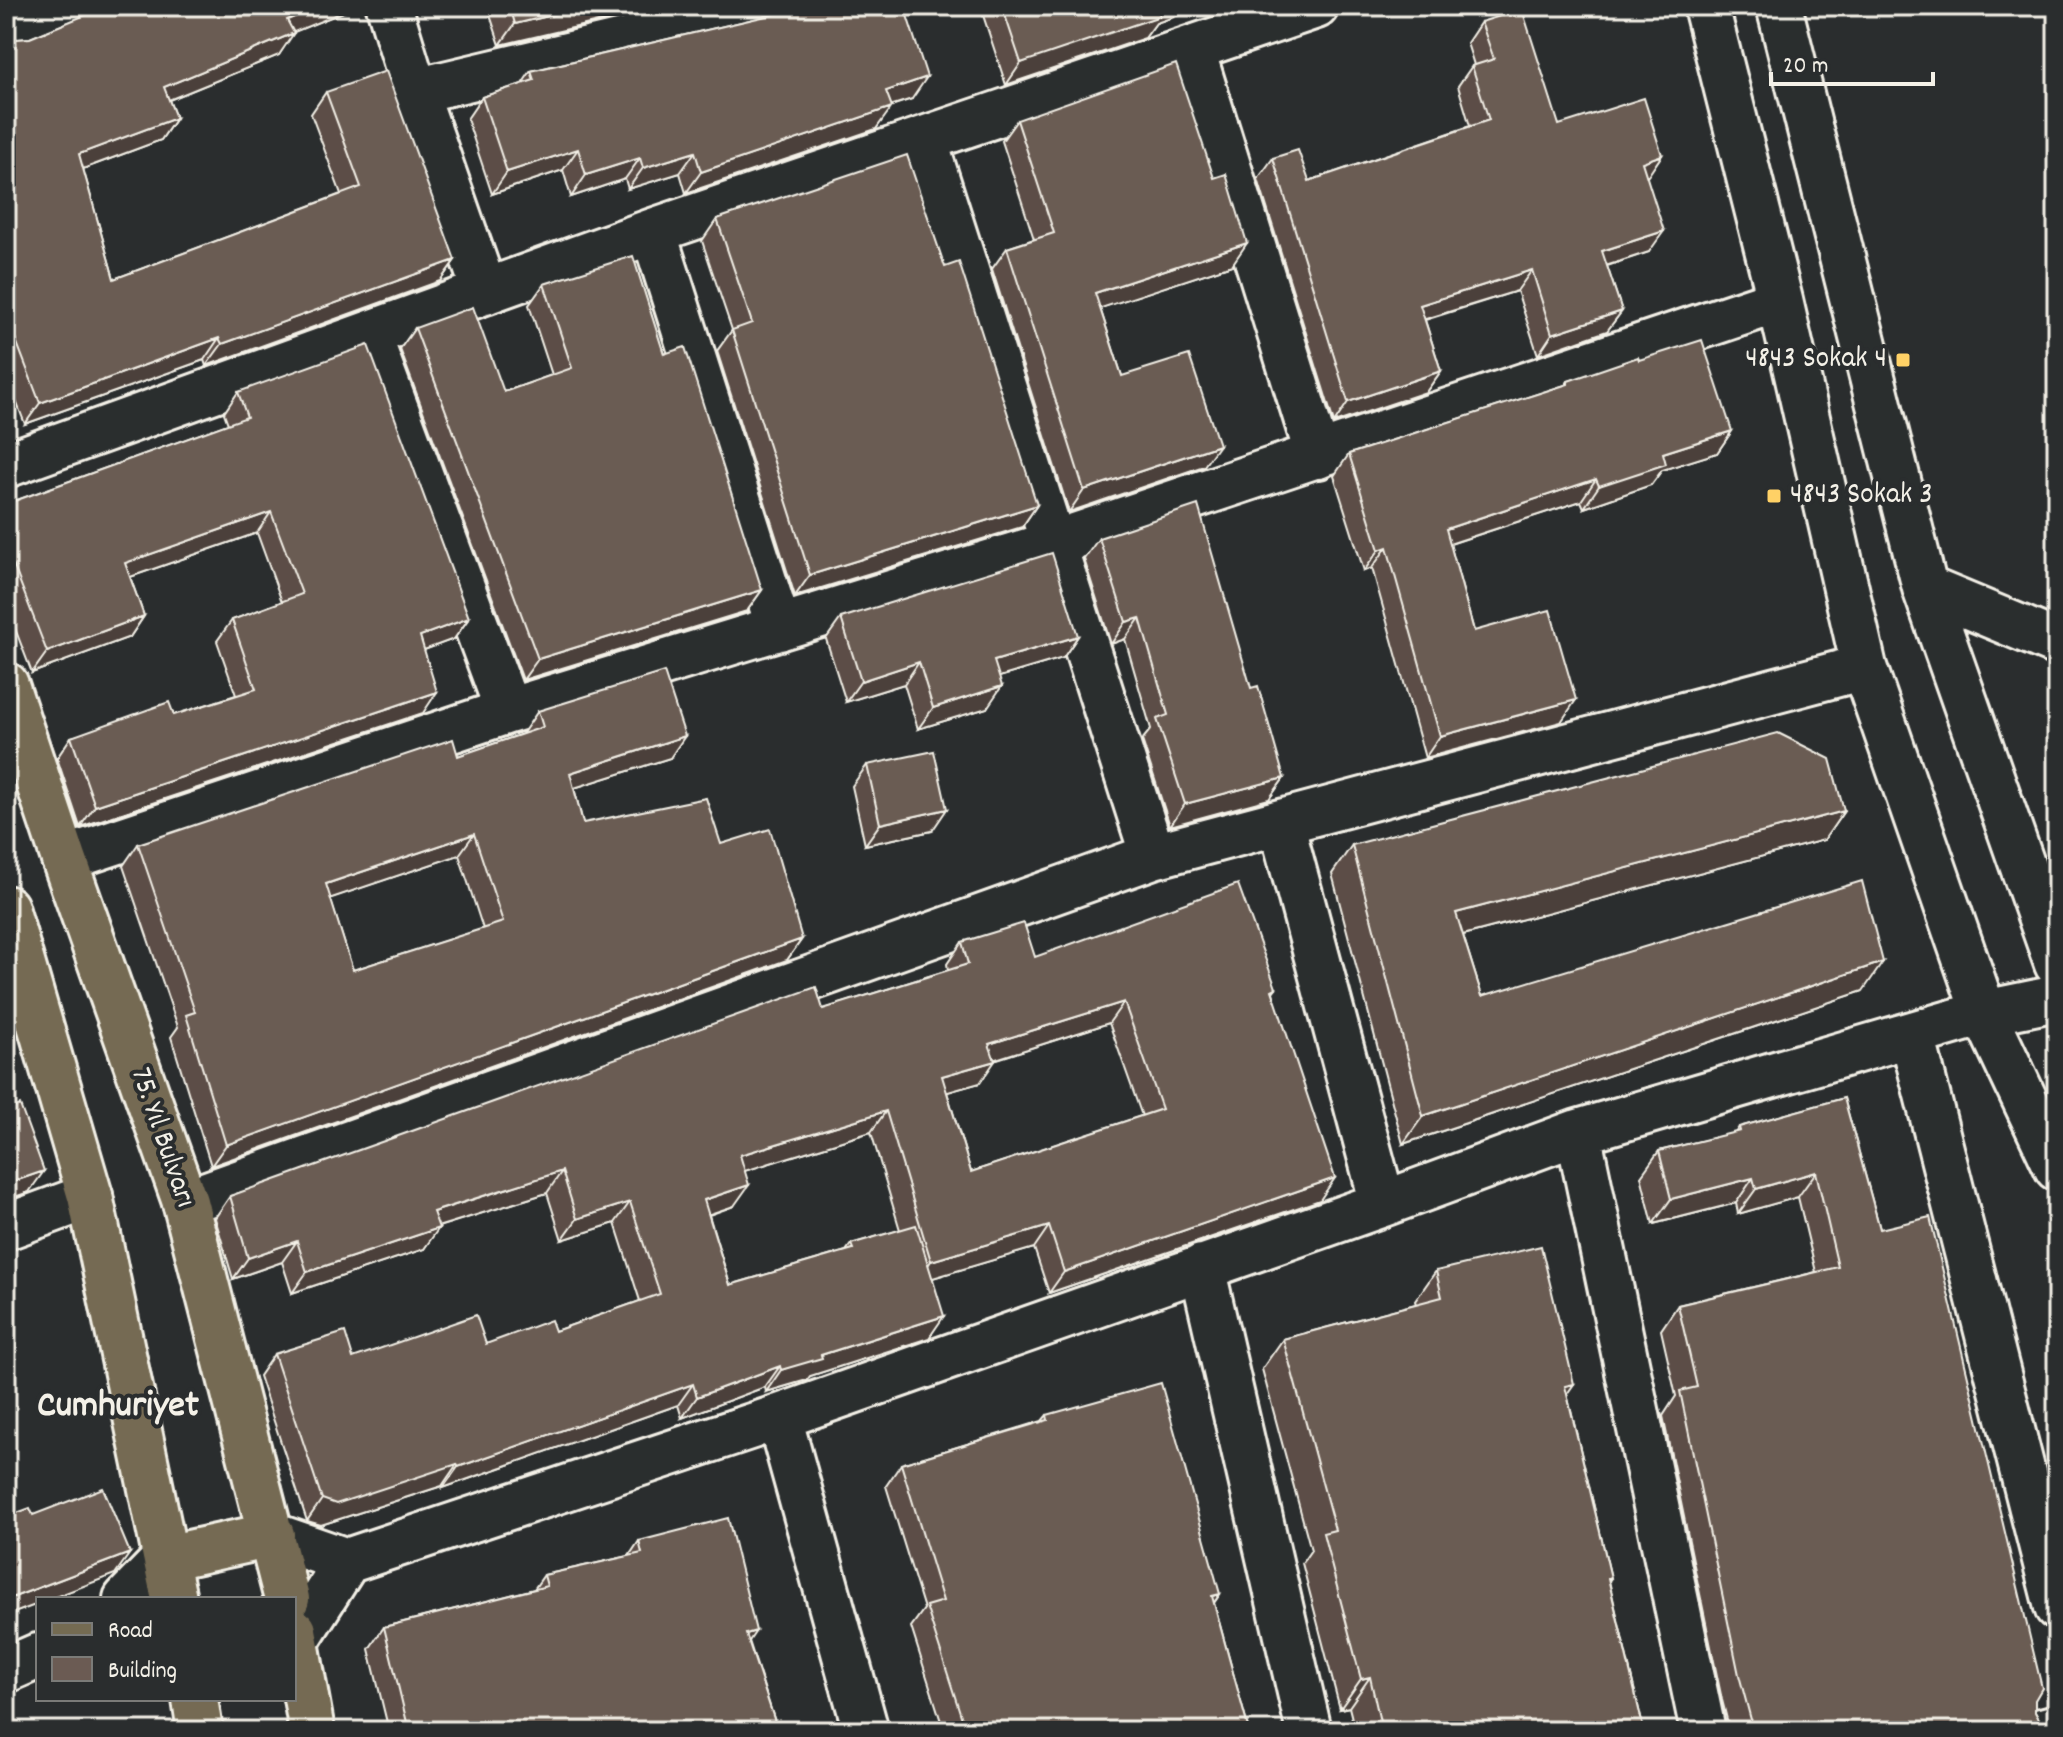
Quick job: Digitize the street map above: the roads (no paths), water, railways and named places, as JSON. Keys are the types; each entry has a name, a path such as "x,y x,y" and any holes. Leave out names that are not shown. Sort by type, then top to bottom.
{"main road":[{"name":"75. Yıl Bulvarı","path":"6,685 185,1202 287,1597"},
{"path":"6,908 90,1196 170,1578 272,1535"},
{"path":"296,1643 312,1731"},
{"path":"195,1701 200,1731"}],"street":[{"path":"6,36 80,6"},
{"path":"389,6 485,292"},
{"path":"415,91 775,6"},
{"path":"6,465 653,231 1316,6"},
{"path":"1706,6 1780,300 1864,667 1984,1013 2057,1168"},
{"path":"1779,6 1925,588 2057,964"},
{"path":"1192,50 1318,456"},
{"path":"924,139 1153,856"},
{"path":"653,231 779,628"},
{"path":"64,859 508,711 1054,543 1780,300"},
{"path":"368,334 508,711"},
{"path":"1925,588 2057,643"},
{"path":"185,1202 1153,856 1864,667"},
{"path":"1281,823 1383,1204"},
{"path":"296,1637 347,1561 779,1417 1578,1132 1984,1013 2057,998"},
{"path":"1912,1035 2057,1607"},
{"path":"1578,1132 1703,1731"},
{"path":"6,1227 90,1196"},
{"path":"1202,1267 1309,1731"},
{"path":"779,1417 866,1731"},
{"path":"272,1535 347,1561"},
{"path":"130,1597 170,1578"},
{"path":"6,1670 36,1657"},
{"path":"2042,1731 2057,1727"}],"place":[{"name":"4843 Sokak 4","path":"1903,360"},
{"name":"4843 Sokak 3","path":"1774,496"}],"district":[{"name":"Cumhuriyet","path":"118,1407"}]}
